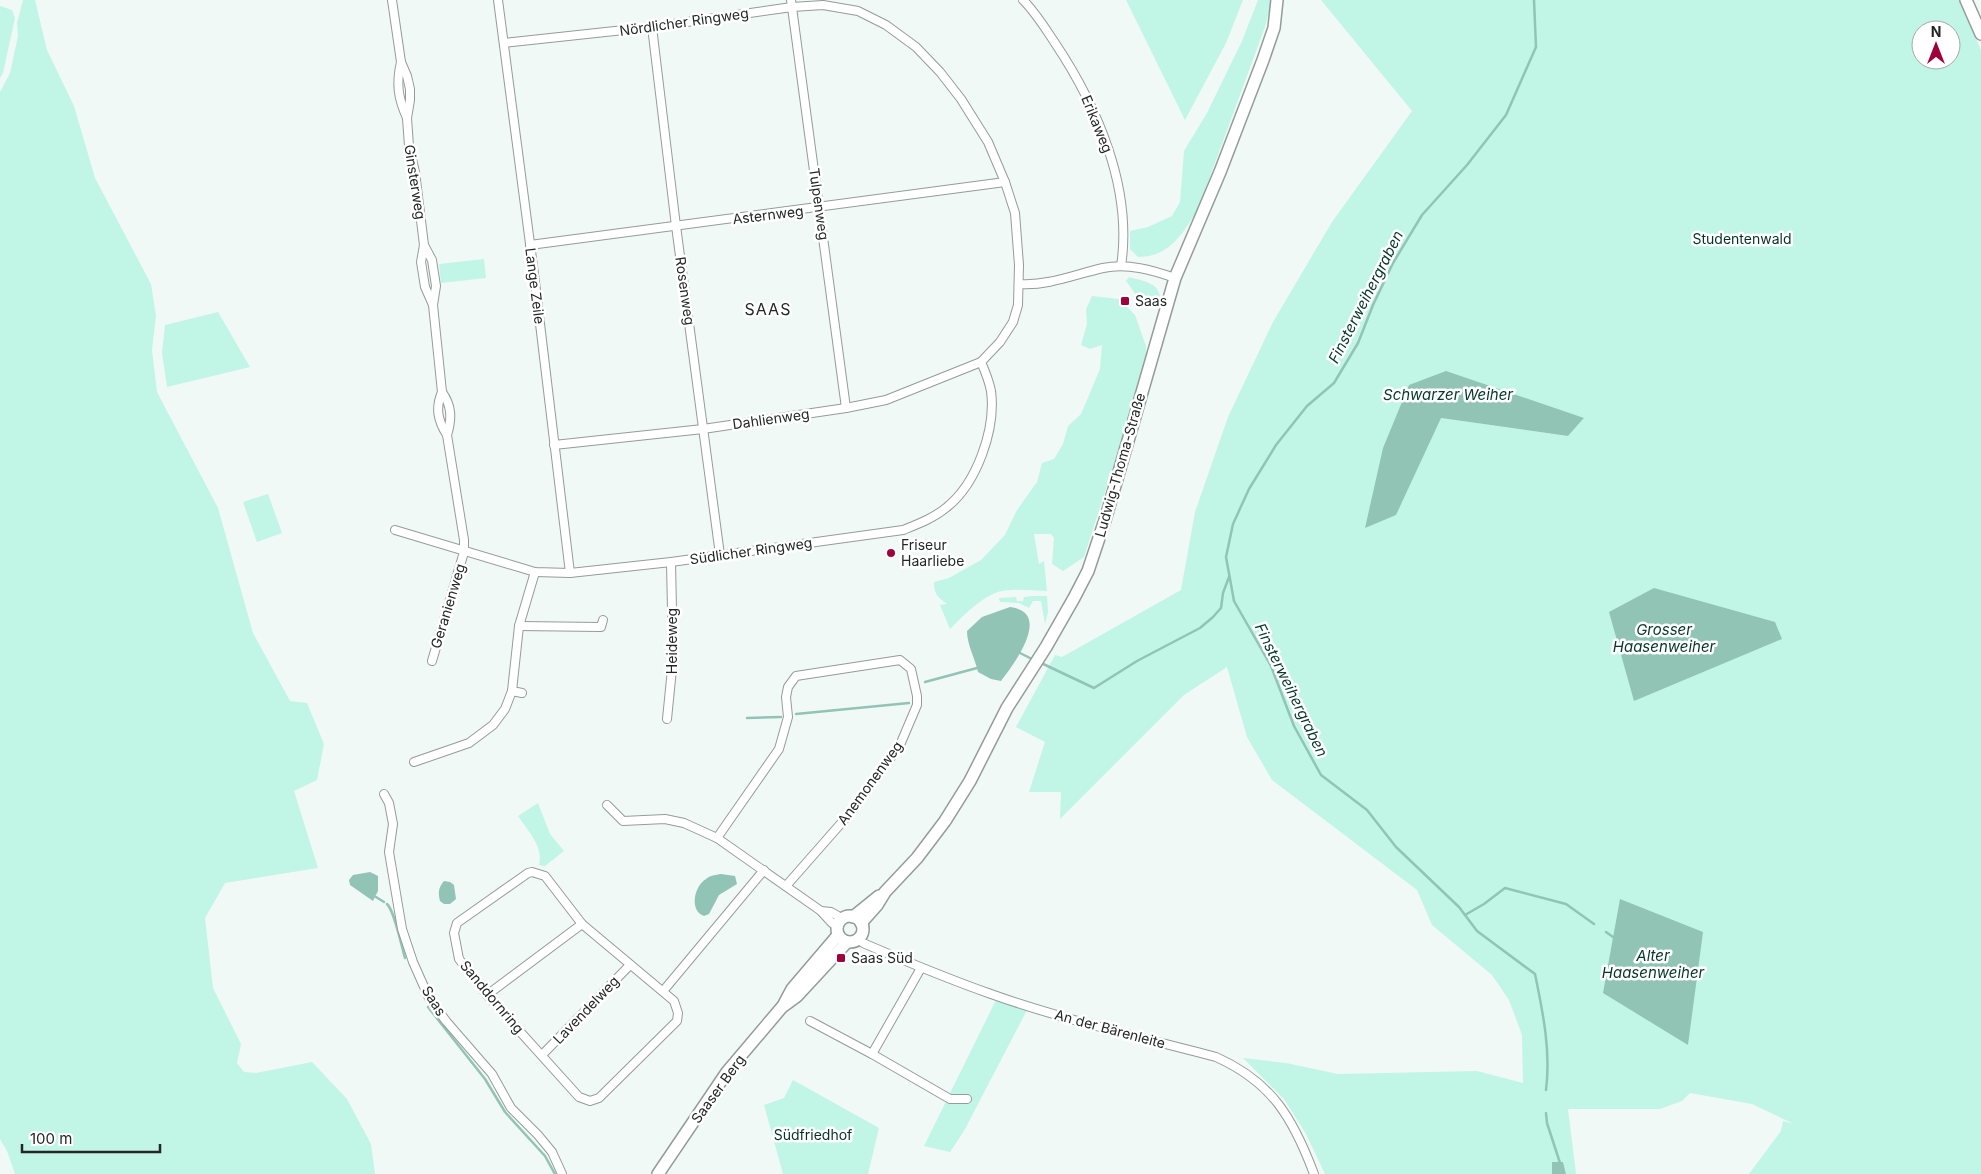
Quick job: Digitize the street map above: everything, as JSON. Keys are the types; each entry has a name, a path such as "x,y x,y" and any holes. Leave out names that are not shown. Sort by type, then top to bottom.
{"street":[{"name":"Ginsterweg","path":"392,0 400,62 397,89 407,118"},
{"name":"Lange Zeile","path":"498,0 570,573"},
{"name":"Erikaweg","path":"1023,0 1032,9 1074,71 1096,116 1119,194 1123,252 1121,266"},
{"name":"Ludwig-Thoma-Straße","path":"847,927 877,906 885,892 917,858 945,821 970,781 1007,708 1074,598 1088,570 1106,517 1176,278 1220,172 1263,60 1274,28 1277,0"},
{"path":"1966,0 1981,34"},
{"name":"Nördlicher Ringweg","path":"504,43 652,28 792,4 823,5 858,11 886,25 916,47 940,72 961,99 988,142 1005,182 1015,213 1020,284 1018,305 1013,322 1000,342 981,362"},
{"name":"Tulpenweg","path":"792,4 846,408"},
{"name":"Rosenweg","path":"652,28 676,226 720,555"},
{"name":"Ginsterweg","path":"400,62 407,76 410,88 407,118 409,146 415,172 424,245 421,262 425,287 433,305 442,392 438,408 440,424 448,435"},
{"name":"Asternweg","path":"530,245 1005,182"},
{"path":"1020,284 1030,285 1104,268 1121,266 1146,268 1176,278"},
{"name":"Dahlienweg","path":"554,445 704,430 846,408 886,400 981,362"},
{"name":"Südlicher Ringweg","path":"395,530 535,572 570,573 671,562 903,530 929,519 947,508 965,490 976,470 985,444 990,418 991,391 981,362"},
{"name":"Ginsterweg","path":"442,392 449,405 451,421 448,435 464,540 464,552"},
{"name":"Geranienweg","path":"432,661 464,552"},
{"name":"Heideweg","path":"667,719 673,659 671,562"},
{"path":"414,762 472,741 493,725 505,709 512,691 519,626 535,572"},
{"path":"519,626 601,627 603,620"},
{"name":"Anemonenweg","path":"717,838 779,749 788,717 786,697 788,687 796,676 900,660 911,669 917,696 917,706 900,746 851,812 786,886"},
{"path":"512,691 522,693"},
{"name":"Saas","path":"384,794 393,824 389,852 402,929 413,962 429,998 446,1021 492,1074 511,1108 552,1152 562,1174"},
{"path":"607,805 623,822 666,819 684,823 717,838 820,911 832,912 847,927 851,942 859,939"},
{"path":"664,990 764,870"},
{"name":"Sanddornring","path":"532,872 545,876 582,924 630,966 664,990 674,1001 678,1013 677,1020 599,1098 590,1101 578,1097 487,995 459,959 454,933 457,923 532,872"},
{"path":"487,995 582,924"},
{"name":"Saaser Berg","path":"658,1174 727,1072 782,1007 797,996 847,927"},
{"name":"An der Bärenleite","path":"859,939 863,943 921,968 992,995 1216,1057 1235,1065 1256,1080 1278,1102 1289,1118 1314,1174"},
{"name":"Lavendelweg","path":"542,1055 630,966"},
{"path":"872,1054 921,968"},
{"path":"810,1021 950,1099 966,1098"}],"green space":[{"path":"23,0 35,0 47,50 74,106 95,178 151,284 156,316 152,350 157,392 218,508 253,633 290,701 307,703 324,744 317,780 294,791 318,868 225,883 205,918 213,988 241,1044 237,1063 244,1072 256,1073 312,1062 347,1099 371,1144 375,1174 15,1174 7,1151 0,1139 0,92 10,73 18,36 17,23"},
{"path":"1126,0 1243,0 1226,43 1185,120"},
{"path":"1258,0 1272,0 1265,27 1198,209 1181,235 1167,248 1159,253 1138,257 1130,249 1130,231 1148,227 1172,216 1180,202 1184,151 1207,113 1242,41"},
{"name":"Studentenwald","path":"1321,0 1959,0 1981,50 1981,1174 1749,1174 1781,1131 1783,1121 1794,1124 1752,1104 1690,1093 1682,1101 1660,1109 1568,1109 1576,1174 1566,1174 1563,1162 1552,1162 1552,1174 1325,1174 1306,1134 1284,1099 1243,1058 1286,1063 1338,1074 1477,1071 1523,1083 1522,1035 1509,1000 1492,975 1432,925 1417,890 1272,780 1247,737 1227,667 1184,695 1060,819 1061,792 1029,792 1045,742 1016,727 1055,655 1062,657 1181,590 1195,512 1228,417 1273,322 1332,222 1412,111","holes":["1441,418 1584,418 1568,436"]},
{"path":"0,6 12,10 15,18 3,73 0,78"},
{"path":"484,259 486,278 441,283 439,264"},
{"path":"1129,277 1155,287 1160,296 1160,302 1155,305 1149,305 1140,300 1126,281"},
{"path":"1092,296 1119,299 1135,315 1146,346 1146,360 1084,557 1063,571 1052,564 1054,538 1051,534 1034,534 1039,564 1044,561 1047,591 1012,590 993,594 975,605 950,629 940,605 947,604 937,595 934,582 949,578 981,560 1005,535 1017,510 1037,482 1042,463 1054,459 1063,444 1068,426 1081,414 1100,369 1102,345 1090,349 1081,345 1087,324 1086,309"},
{"path":"218,312 250,367 167,387 162,353 165,325"},
{"path":"268,494 282,533 257,542 243,502"},
{"path":"1047,596 1048,612 1045,624 1041,601 1033,601 1029,608 1019,603 1000,602 999,598 1016,597 1017,601 1023,601 1024,597"},
{"path":"538,803 550,834 564,851 545,866 539,865 540,858 537,846 518,816"},
{"path":"996,1000 1027,1010 964,1131 950,1152 924,1146"},
{"name":"Südfriedhof","path":"793,1080 879,1128 868,1174 783,1174 764,1105 784,1098"}],"water":[{"name":"Schwarzer Weiher","path":"1446,371 1584,418 1568,436 1441,418 1396,515 1365,528 1383,448 1409,385"},
{"name":"Grosser Haasenweiher","path":"1654,588 1775,622 1782,639 1634,701 1609,612"},
{"path":"1010,607 1022,611 1029,618 1029,628 1021,651 1001,681 991,679 978,672 968,641 967,631 982,617"},
{"path":"370,872 378,876 378,891 373,901 350,885 349,880 353,875"},
{"path":"713,875 735,876 737,884 719,895 709,914 704,916 696,909 696,892 702,882"},
{"path":"444,881 454,885 456,899 450,904 444,904 440,901 439,891"},
{"name":"Alter Haasenweiher","path":"1620,899 1703,932 1688,1045 1603,993"},
{"path":"1552,1162 1563,1162 1566,1174 1552,1174"}],"waterway":[{"name":"Finsterweihergraben","path":"1534,0 1536,47 1506,115 1467,165 1422,215 1393,263 1358,343 1334,383 1307,406 1276,445 1249,489 1233,524 1226,557 1234,601 1271,666 1294,726 1321,775 1367,810 1396,847 1459,907 1477,931 1535,974 1547,1046 1546,1090"},
{"path":"1039,662 1094,688 1137,661 1200,628 1221,608 1223,593 1229,577"},
{"path":"1020,653 1034,660"},
{"path":"925,682 977,668"},
{"path":"796,714 909,703"},
{"path":"747,718 781,717"},
{"path":"1465,915 1484,904 1505,888 1566,904 1594,924"},
{"path":"376,897 384,902"},
{"path":"387,904 395,921 405,958"},
{"path":"1606,932 1613,937"},
{"path":"428,1007 485,1079 505,1112 545,1156 555,1174"},
{"name":"Finsterweihergraben","path":"1546,1113 1547,1123 1560,1163"}],"place":[{"name":"Saas","path":"1125,301"},
{"name":"Friseur Haarliebe","path":"891,553"},
{"name":"Saas Süd","path":"841,958"}],"district":[{"name":"SAAS","path":"768,309"}]}
